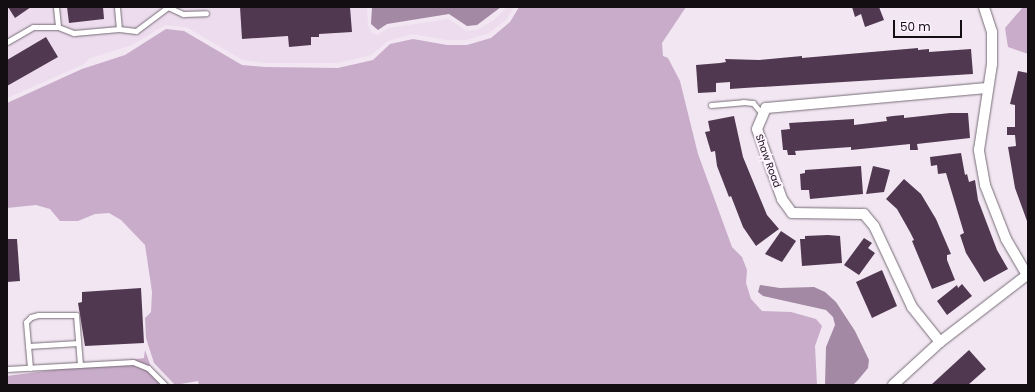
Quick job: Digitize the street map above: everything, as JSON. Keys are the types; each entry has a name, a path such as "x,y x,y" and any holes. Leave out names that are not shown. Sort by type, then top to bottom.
{"street":[{"path":"893,385 940,342 1028,275 1006,239 986,185 979,150 987,88 992,64 992,32 984,7"},
{"path":"763,115 766,108 987,88"},
{"name":"Shaw Road","path":"763,115 757,129 782,200 792,213 864,214 874,226 912,307 940,342"}],"lane":[{"path":"56,7 58,27"},
{"path":"117,7 119,29"},
{"path":"8,40 33,27 58,27 74,33 119,29 136,31 168,7 183,14 206,13"},
{"path":"711,105 748,102 753,103 763,115"},
{"path":"30,368 26,322 31,316 38,315 76,315 80,365"},
{"path":"28,346 78,342"},
{"path":"7,369 133,362 148,368 166,385"}],"shaded area":[{"path":"7,7 367,7 368,26 372,33 378,35 388,28 449,19 466,31 477,30 494,20 507,7 514,7 507,19 489,33 466,40 447,40 412,34 388,41 371,55 337,63 265,63 243,60 186,27 165,25 132,45 90,58 84,64 7,98"},
{"path":"372,7 501,7 477,25 467,26 449,14 387,24 378,30 371,24"},
{"path":"519,7 686,7 662,43 663,56 668,58 680,81 698,154 732,247 742,257 747,270 746,283 751,299 762,311 791,312 816,319 822,326 815,346 817,385 199,385 198,381 175,385 154,363 146,338 145,318 151,312 152,292 145,245 121,220 109,213 95,214 78,221 60,221 50,209 36,205 7,208 7,103 82,69 125,55 166,29 184,31 242,65 265,67 338,68 373,60 390,44 413,39 447,45 467,45 491,38 510,22"},
{"path":"1023,7 1028,7 1028,54 1008,47 1005,28"},
{"path":"760,285 780,288 814,287 825,292 836,302 855,331 869,360 868,368 853,385 825,385 826,347 835,325 833,317 826,310 763,296 758,292"},
{"path":"145,350 151,367 168,385 7,385 7,376 144,358"}],"building":[{"path":"8,7 31,7 15,18"},
{"path":"67,7 103,7 104,19 69,23"},
{"path":"240,7 350,7 352,32 319,34 319,37 311,37 311,45 289,47 288,36 242,39"},
{"path":"852,7 879,7 884,20 865,27 861,14 855,17"},
{"path":"46,37 58,57 7,86 7,60"},
{"path":"918,48 918,50 929,49 929,52 971,49 973,74 730,89 730,82 716,83 716,92 698,93 696,65 726,62 725,59 759,60 802,56 802,58"},
{"path":"1018,71 1028,73 1027,221 1015,188 1008,147 1016,146 1015,135 1007,135 1007,127 1015,127 1015,105 1010,104"},
{"path":"950,113 968,113 970,138 917,144 918,150 910,150 910,144 851,150 851,147 795,151 796,155 788,155 787,150 783,150 781,130 790,129 789,123 854,119 854,125 887,121 886,117 893,116 904,115 904,118"},
{"path":"734,116 743,157 767,215 779,229 756,246 743,227 731,196 729,197 717,166 715,151 711,152 705,132 710,131 708,121"},
{"path":"961,153 965,175 967,174 969,182 975,180 978,200 997,250 1008,269 984,282 966,253 960,235 964,233 946,173 938,174 937,165 931,166 930,157"},
{"path":"861,166 863,194 810,199 809,190 801,190 800,174 805,173 805,170"},
{"path":"873,166 890,170 884,192 866,194"},
{"path":"904,179 921,194 936,219 951,254 947,255 947,260 955,280 932,289 912,241 914,240 910,232 897,209 886,199"},
{"path":"781,231 796,241 782,262 765,254"},
{"path":"805,236 840,236 842,263 802,266 800,239 805,239"},
{"path":"864,238 872,243 868,248 875,253 859,275 844,265"},
{"path":"7,239 17,239 20,281 7,282"},
{"path":"882,270 897,306 872,318 856,282"},
{"path":"962,284 972,296 947,315 937,301 957,285 958,288"},
{"path":"141,288 144,343 85,346 78,303 82,302 82,292"},
{"path":"969,350 986,369 968,385 931,385"}]}
